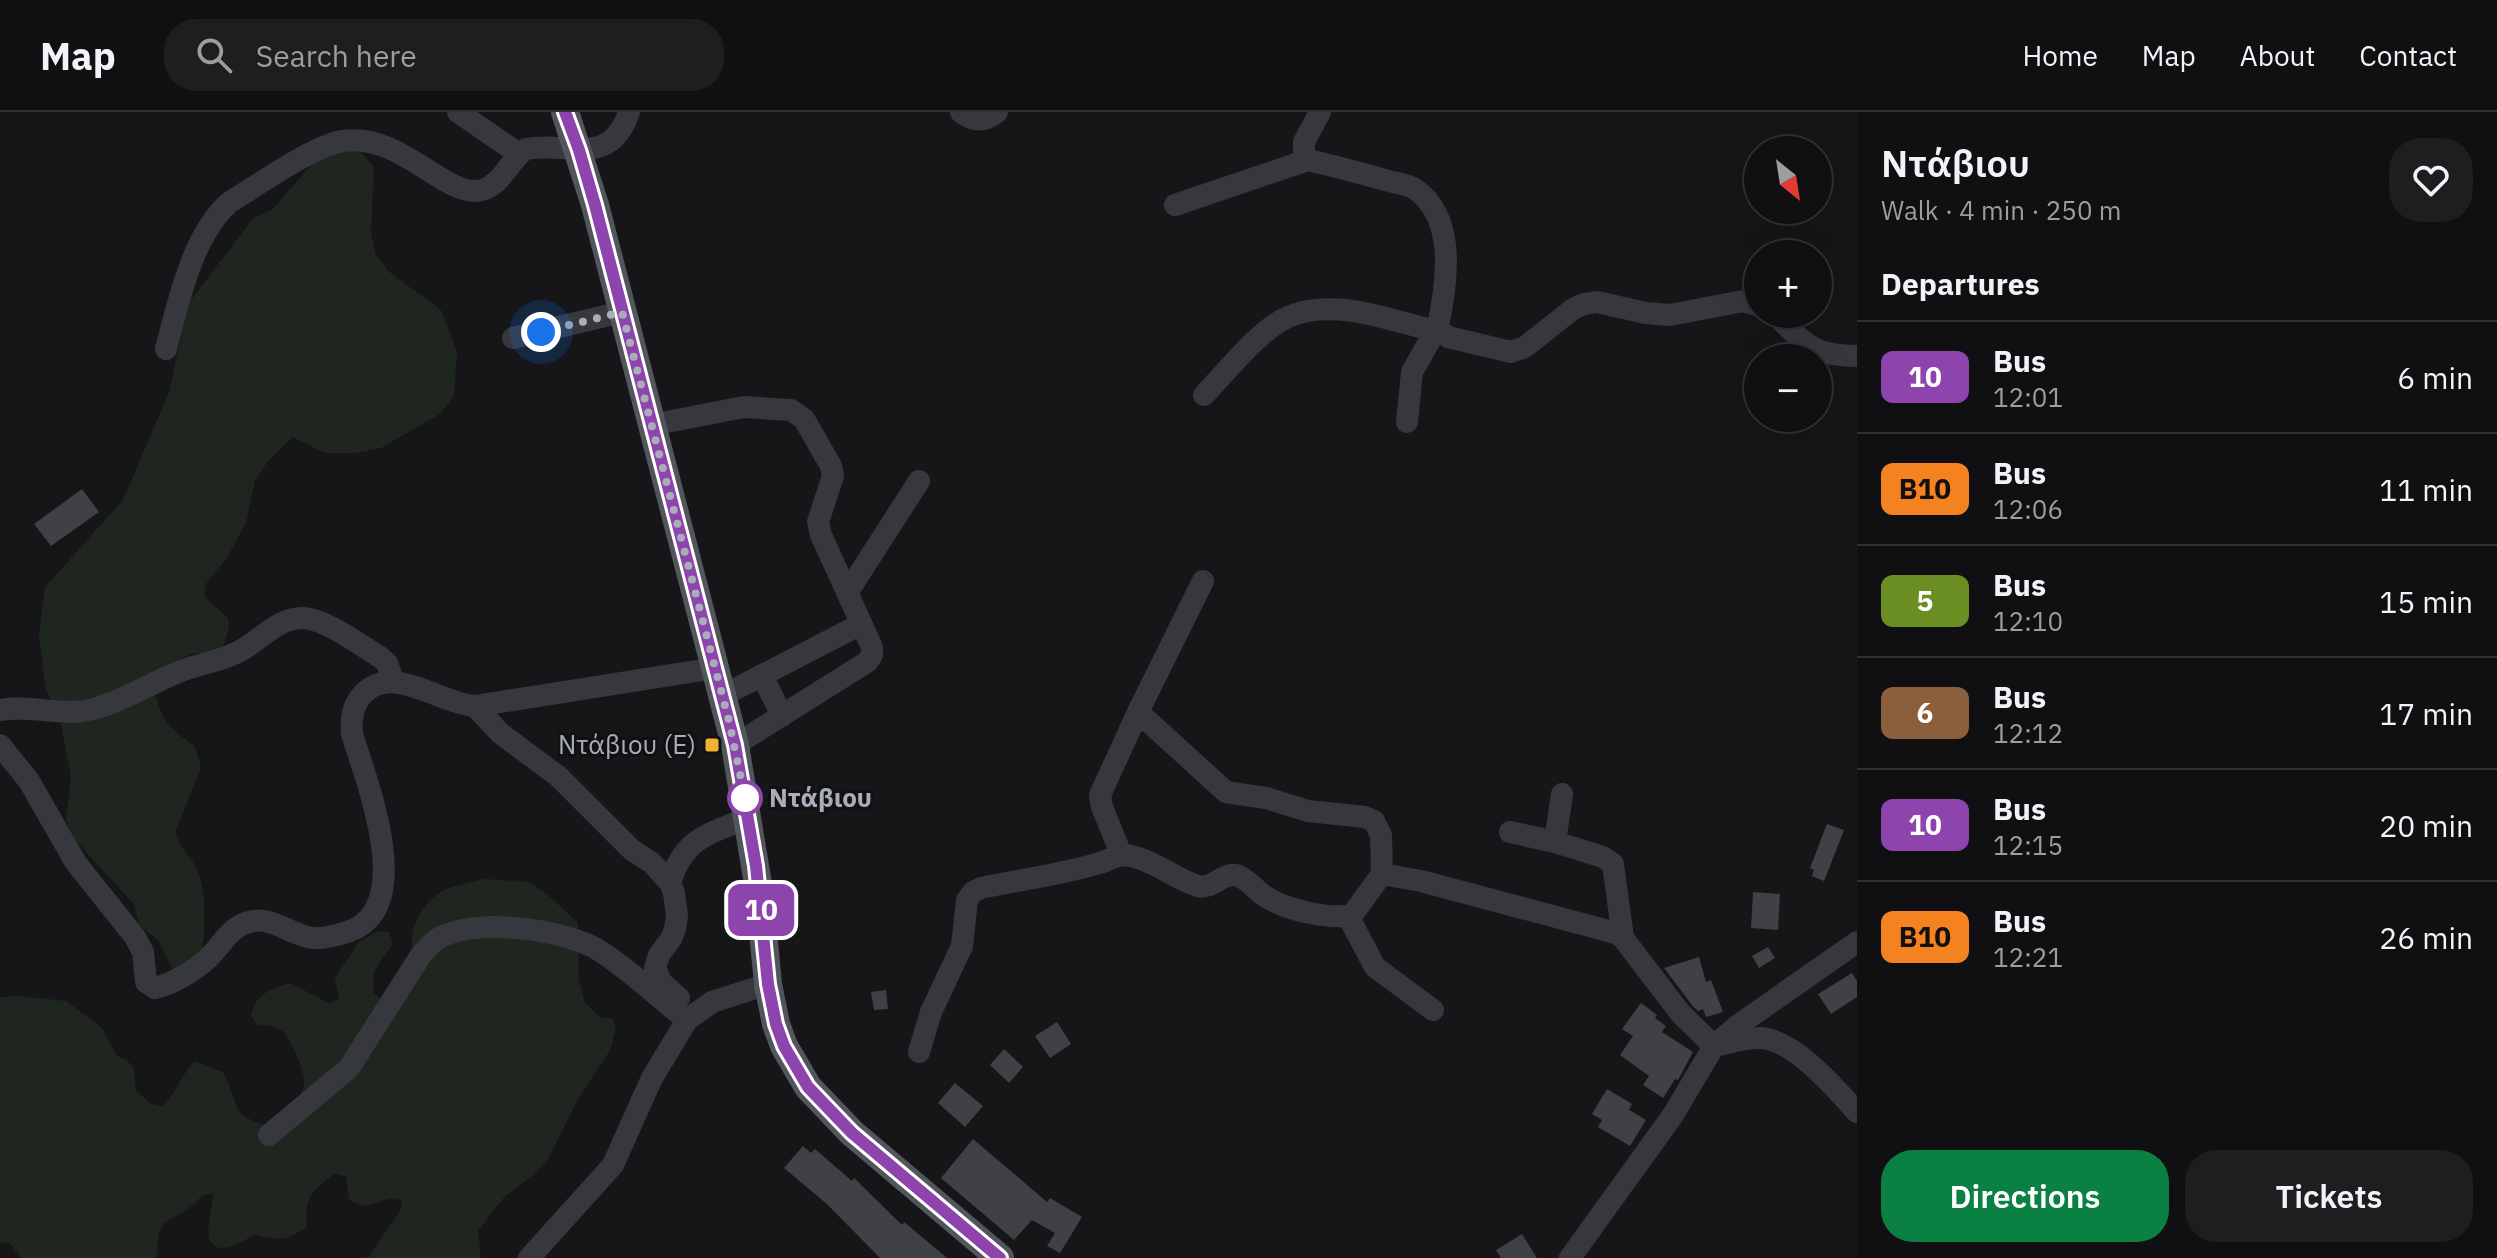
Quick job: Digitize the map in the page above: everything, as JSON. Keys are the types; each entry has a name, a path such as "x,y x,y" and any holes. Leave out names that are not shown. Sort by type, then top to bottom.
{"main road":[{"path":"565,112 579,150 735,745 749,817 768,984 784,1046 795,1068 822,1103 852,1133 1000,1258"}],"street":[{"path":"458,112 519,154"},
{"path":"166,349 185,277 219,211 320,147 345,140 365,140 384,145 400,151 453,186 469,192 494,184 519,154 530,148 579,150 596,148 615,139 625,125 629,112"},
{"path":"961,112 977,120 987,119 997,112"},
{"path":"1308,160 1304,155 1304,142 1320,112"},
{"path":"1175,205 1308,160 1412,187 1432,204 1446,259 1447,281 1436,329 1412,372 1407,422"},
{"path":"1204,395 1272,326 1299,313 1321,309 1366,314 1436,329 1448,337 1511,352 1525,347 1573,309 1584,304 1597,302 1670,315 1744,301"},
{"path":"513,338 622,312"},
{"path":"1789,328 1818,352 1857,356"},
{"path":"651,425 744,407 791,410 804,419 831,466 831,485 818,522 828,552 872,647 870,659 735,745"},
{"path":"847,593 919,481"},
{"path":"1121,854 1100,795 1203,581"},
{"path":"0,710 20,706 63,712 98,708 176,673 224,658 242,650 278,624 302,618 325,625 380,657 387,663 393,681"},
{"path":"722,696 861,624"},
{"path":"0,745 29,781 76,863 135,937 143,952 146,982 155,988 195,969 234,929 251,921 271,921 312,938 339,935 368,920 379,902 383,884 382,847 351,720 362,695 372,687 393,681 403,682 459,705 475,706 715,668"},
{"path":"762,675 782,716"},
{"path":"475,706 500,733 559,777 670,883 676,906 675,929 655,968 666,988 692,1016"},
{"path":"919,1052 931,1012 962,946 966,905 973,892 981,888 1099,864 1121,854 1170,871 1200,887 1230,875 1238,876 1284,906 1348,916 1358,910 1382,874 1381,835 1374,821 1365,817 1308,811 1266,798 1226,792 1138,712"},
{"path":"1555,842 1562,794"},
{"path":"670,883 685,849 749,817"},
{"path":"1510,832 1555,842 1603,857 1613,864 1623,938"},
{"path":"1382,874 1436,885 1616,933 1681,1014 1714,1046"},
{"path":"1348,916 1375,967 1433,1010"},
{"path":"269,1135 349,1068 421,955 431,944 451,933 505,927 542,931 579,940 600,951 692,1016"},
{"path":"1577,1256 1673,1115 1714,1046 1737,1026 1853,949"},
{"path":"529,1258 613,1165 652,1078 692,1016 731,994 768,984"},
{"path":"1714,1046 1757,1038 1780,1042 1809,1065 1857,1112"}],"shaded area":[{"path":"337,148 359,150 374,167 371,233 376,255 388,271 441,310 457,351 454,396 440,414 381,448 356,453 324,453 293,437 269,460 255,480 246,523 228,556 205,585 205,597 228,618 229,628 222,650 184,657 154,685 158,705 166,721 195,746 201,767 176,831 179,842 197,869 202,889 202,951 174,972 158,940 139,925 134,904 75,840 66,820 71,777 59,712 46,691 39,635 45,587 123,500 169,392 188,304 253,218 273,209 318,157"},
{"path":"484,879 529,882 578,923 579,980 585,1003 601,1018 612,1018 616,1029 610,1050 578,1099 548,1159 532,1176 505,1196 478,1231 481,1258 361,1258 368,1257 400,1211 402,1200 357,1204 349,1199 346,1177 335,1173 320,1185 308,1201 307,1227 282,1238 254,1234 230,1247 212,1244 208,1227 213,1194 203,1195 186,1211 165,1222 159,1232 154,1258 22,1258 9,1243 0,1242 0,997 66,1001 102,1028 117,1056 127,1060 134,1069 136,1091 151,1104 162,1106 194,1061 223,1072 240,1112 268,1126 295,1104 302,1093 304,1081 297,1056 285,1034 276,1027 257,1024 251,1016 260,997 290,983 329,1003 339,999 335,978 359,942 378,931 389,932 393,943 374,971 373,993 391,1004 415,958 413,930 420,913 445,890"}],"building":[{"path":"82,489 99,512 51,546 34,524"},
{"path":"1827,824 1844,830 1824,881 1812,876 1814,870 1810,868"},
{"path":"1753,892 1780,894 1778,930 1751,928"},
{"path":"1768,947 1775,958 1759,968 1752,956"},
{"path":"1699,957 1706,982 1711,980 1723,1012 1706,1017 1703,1009 1698,1011 1692,1005 1664,968"},
{"path":"1852,973 1857,981 1857,997 1831,1014 1818,994"},
{"path":"886,990 888,1009 874,1010 871,992"},
{"path":"1641,1003 1666,1026 1662,1032 1693,1052 1678,1080 1675,1079 1663,1098 1643,1085 1649,1076 1620,1055 1633,1036 1622,1029"},
{"path":"1057,1022 1071,1044 1050,1058 1035,1036"},
{"path":"1004,1049 1023,1067 1009,1083 990,1065"},
{"path":"955,1083 983,1106 965,1127 938,1103"},
{"path":"1607,1089 1632,1104 1629,1110 1646,1120 1630,1146 1598,1127 1602,1120 1592,1114"},
{"path":"973,1139 1047,1202 1050,1198 1082,1217 1060,1253 1047,1246 1055,1233 1032,1220 1014,1240 941,1178"},
{"path":"803,1146 811,1153 815,1149 852,1181 854,1178 902,1225 904,1222 947,1258 880,1258 828,1205 784,1168"},
{"path":"1522,1234 1537,1258 1501,1258 1496,1250"}],"bus line":[{"name":"10","path":"565,112 595,205 735,745 756,866 768,984 784,1046 808,1087 852,1133 1000,1258"}],"place":[{"name":"Ντάβιου (E)","path":"712,745"},
{"name":"Ντάβιου","path":"745,798"}],"route":[{"path":"541,332 622,312 729,721 745,798"}]}
